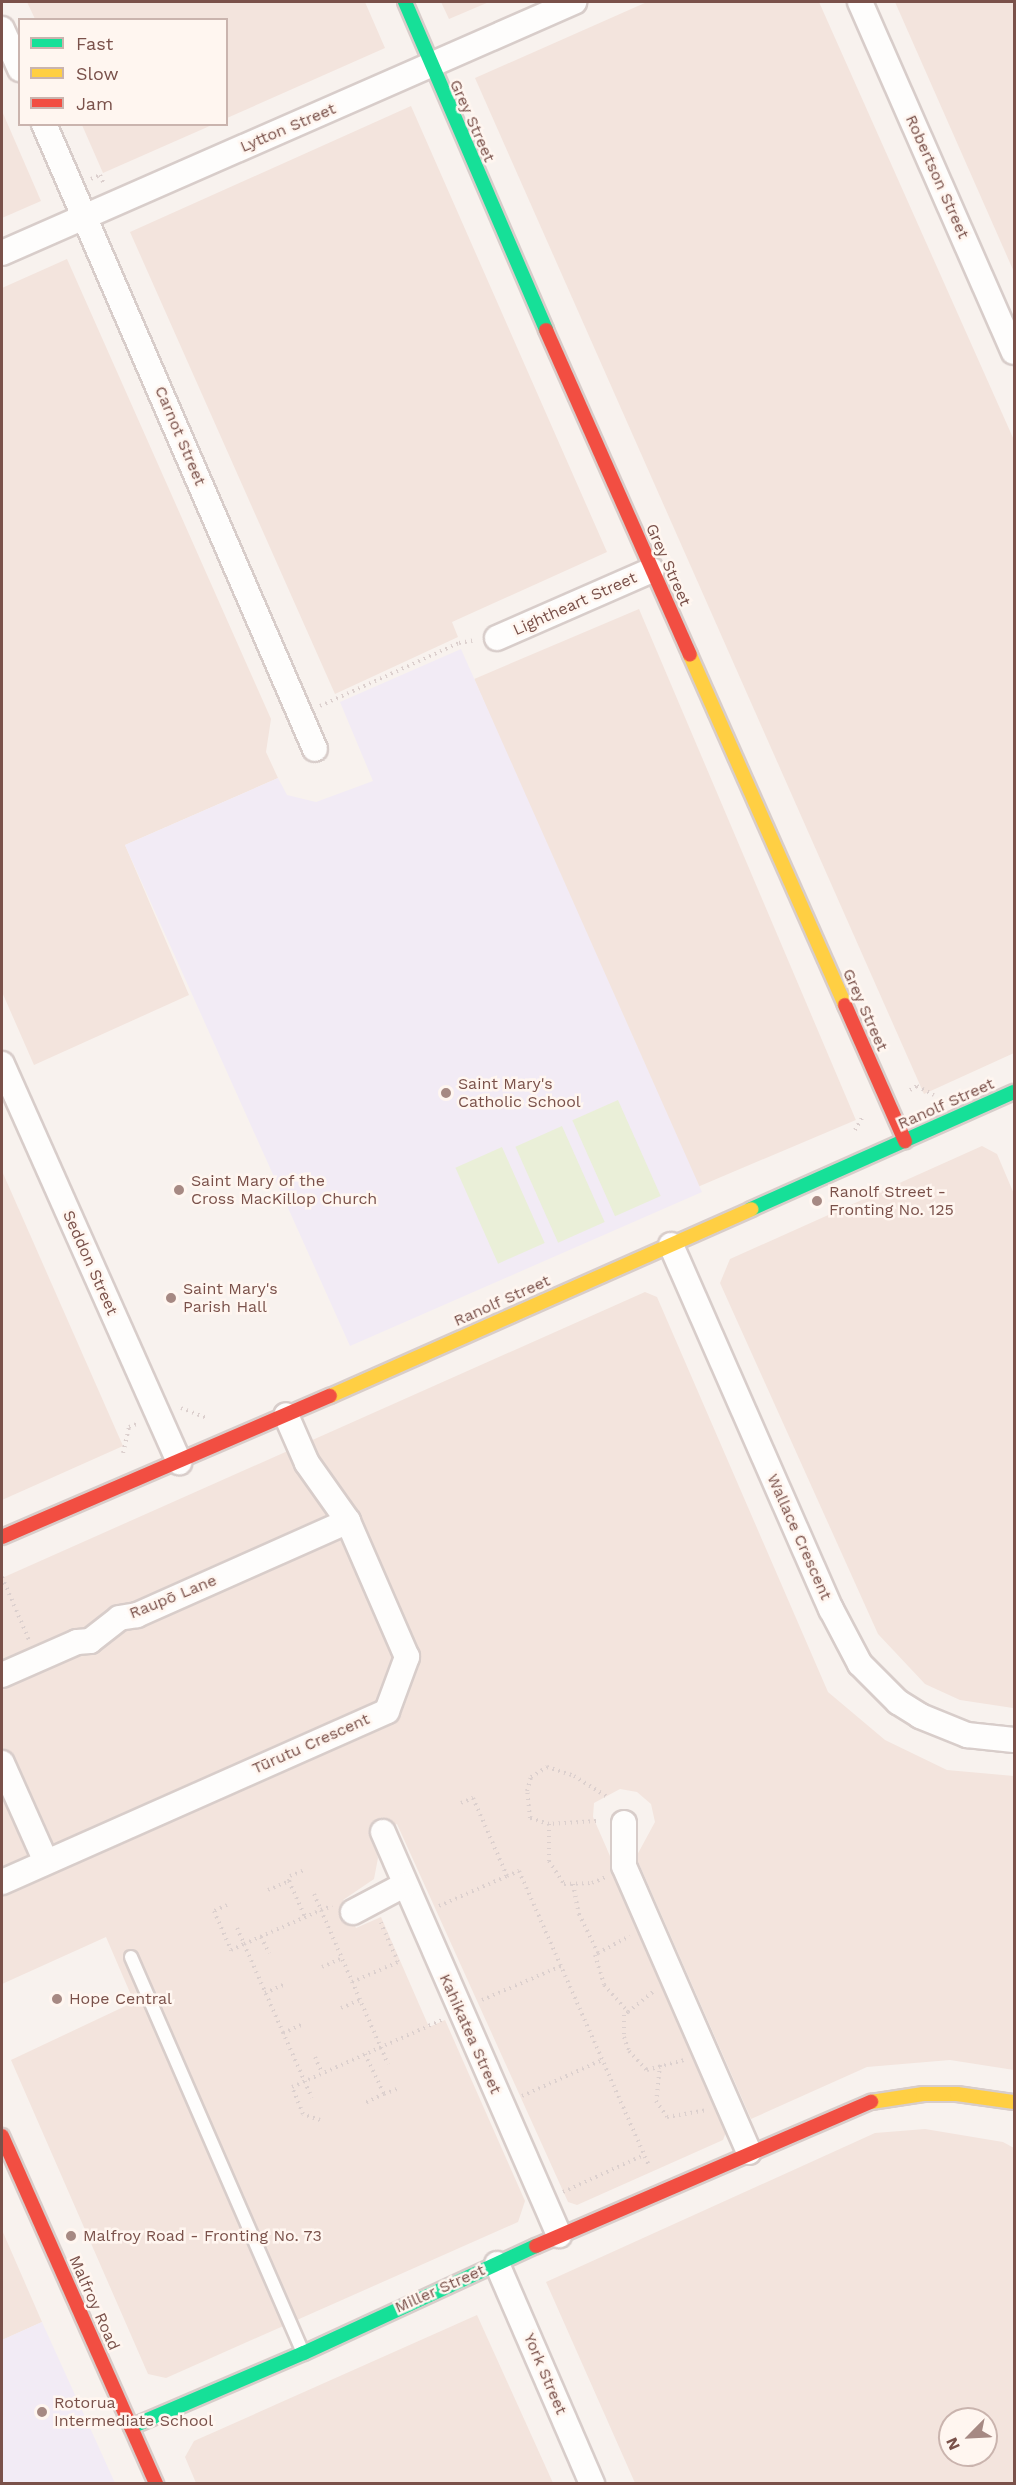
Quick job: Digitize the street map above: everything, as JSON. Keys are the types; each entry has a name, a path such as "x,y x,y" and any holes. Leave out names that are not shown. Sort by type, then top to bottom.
{"street":[{"name":"Grey Street","path":"405,2 652,570 905,1141"},
{"name":"Lytton Street","path":"2,253 574,2"},
{"name":"Robertson Street","path":"860,2 1014,352"},
{"path":"2,28 18,64"},
{"name":"Carnot Street","path":"45,126 315,749"},
{"name":"Lightheart Street","path":"498,638 652,570"},
{"name":"Seddon Street","path":"2,1064 179,1462"},
{"name":"Ranolf Street","path":"2,1537 179,1462 1014,1094"},
{"name":"Wallace Crescent","path":"671,1245 831,1609 860,1664 898,1702 920,1716 967,1735 1014,1740"},
{"name":"Tūrutu Crescent","path":"2,1882 387,1711 407,1657 348,1521 307,1463 286,1415"},
{"name":"Raupō Lane","path":"2,1675 77,1642 90,1641 120,1618 137,1615 348,1521"},
{"path":"2,1763 46,1862"},
{"path":"624,1823 624,1866 749,2152"},
{"name":"Kahikatea Street","path":"383,1832 404,1885 559,2235"},
{"path":"353,1912 404,1885"},
{"name":"Miller Street","path":"131,2427 304,2353 559,2235 864,2103 892,2097 957,2094 1014,2102"},
{"name":"Malfroy Road","path":"2,2136 156,2484"},
{"name":"York Street","path":"497,2264 592,2484"}],"lane":[{"path":"131,1957 304,2353"}],"path":[{"path":"301,715 459,643 498,638"},
{"path":"901,1094 918,1086 928,1095 939,1094"},
{"path":"121,1455 126,1450 129,1427 140,1423"},
{"path":"2,1577 32,1647"},
{"path":"596,1821 549,1824 530,1818 527,1791 531,1777 547,1767 574,1776 608,1797"},
{"path":"461,1803 473,1797 507,1876"},
{"path":"549,1824 549,1861 564,1884 592,1883 615,1873"},
{"path":"305,1870 290,1876 305,1917"},
{"path":"432,1909 519,1871 651,2170"},
{"path":"268,1890 290,1881"},
{"path":"573,1884 579,1914 598,1953"},
{"path":"314,1894 388,2064"},
{"path":"227,1905 214,1911 231,1950 321,1910"},
{"path":"352,1982 398,1962 378,1916"},
{"path":"237,1928 312,2098"},
{"path":"628,2012 604,1985 595,1955 641,1931"},
{"path":"332,1937 340,1933"},
{"path":"261,1937 269,1953"},
{"path":"322,1967 342,1958"},
{"path":"474,2004 561,1966"},
{"path":"265,1993 283,1984"},
{"path":"657,1989 624,2015 624,2037 629,2051 647,2070 660,2064 696,2057"},
{"path":"341,2008 360,2000"},
{"path":"320,2120 303,2114 292,2087 447,2018"},
{"path":"283,2033 301,2025"},
{"path":"365,2054 384,2094"},
{"path":"315,2057 322,2073"},
{"path":"516,2099 602,2060"},
{"path":"660,2064 656,2101 668,2117 694,2115 718,2107"},
{"path":"365,2103 400,2088"},
{"path":"557,2194 644,2155"}],"shaded area":[{"path":"27,2 365,2 385,48 228,118 228,18 35,18"},
{"path":"441,2 489,2 449,19"},
{"path":"647,2 819,2 1014,440 1014,1053 924,1094 475,78"},
{"path":"895,2 1014,2 1014,272"},
{"path":"411,106 607,552 452,622 458,637 335,694 130,232"},
{"path":"2,111 41,201 2,218"},
{"path":"82,126 210,126 103,173"},
{"path":"67,259 271,719 266,752 278,778 125,845 189,995 34,1065 2,992 2,288"},
{"path":"639,609 856,1120 691,1190 474,679"},
{"name":"Saint Mary's Catholic School","path":"461,649 702,1192 350,1346 125,845 278,778 287,795 316,802 373,781 340,702"},
{"path":"982,1146 997,1154 1014,1194 1013,1708 960,1700 925,1684 878,1634 720,1283 730,1259"},
{"path":"2,1171 123,1446 2,1500"},
{"path":"645,1292 657,1297 828,1692 885,1740 947,1770 1014,1776 1014,2070 950,2060 867,2067 751,2119 636,1857 655,1822 651,1804 637,1792 620,1789 594,1803 593,1817 728,2127 723,2140 577,2205 568,2202 397,1824 372,1835 378,1858 374,1879 343,1900 356,1928 381,1917 429,2027 445,2020 525,2201 518,2222 166,2378 148,2374 11,2060 134,2002 106,1937 2,1984 2,1578"},
{"path":"925,2129 1003,2142 1014,2148 1014,2483 635,2483 546,2282 875,2133"},
{"path":"2,2230 42,2322 2,2340"},
{"path":"477,2315 553,2483 196,2483 185,2457 194,2441"},
{"name":"Rotorua Intermediate School","path":"42,2322 115,2483 2,2483 2,2340"}],"green space":[{"path":"618,1100 661,1196 615,1216 572,1120"},
{"path":"562,1126 605,1222 558,1243 515,1147"},
{"path":"502,1147 545,1243 498,1264 455,1168"}],"traffic: fast":[{"path":"405,2 546,330"},
{"path":"751,1209 1014,1092"},
{"path":"131,2427 304,2353 536,2246"}],"traffic: slow":[{"path":"690,655 845,1005"},
{"path":"330,1396 751,1209"},
{"path":"871,2102 923,2094 957,2094 1014,2102"}],"traffic: jam":[{"path":"546,330 690,655"},
{"path":"845,1005 905,1141"},
{"path":"2,1537 330,1396"},
{"path":"536,2246 871,2102"},
{"path":"2,2136 156,2484"}],"place":[{"name":"Saint Mary's Catholic School","path":"446,1093"},
{"name":"Saint Mary of the Cross MacKillop Church","path":"179,1190"},
{"name":"Ranolf Street - Fronting No. 125","path":"817,1201"},
{"name":"Saint Mary's Parish Hall","path":"171,1298"},
{"name":"Hope Central","path":"57,1999"},
{"name":"Malfroy Road - Fronting No. 73","path":"71,2236"},
{"name":"Rotorua Intermediate School","path":"42,2412"}]}
